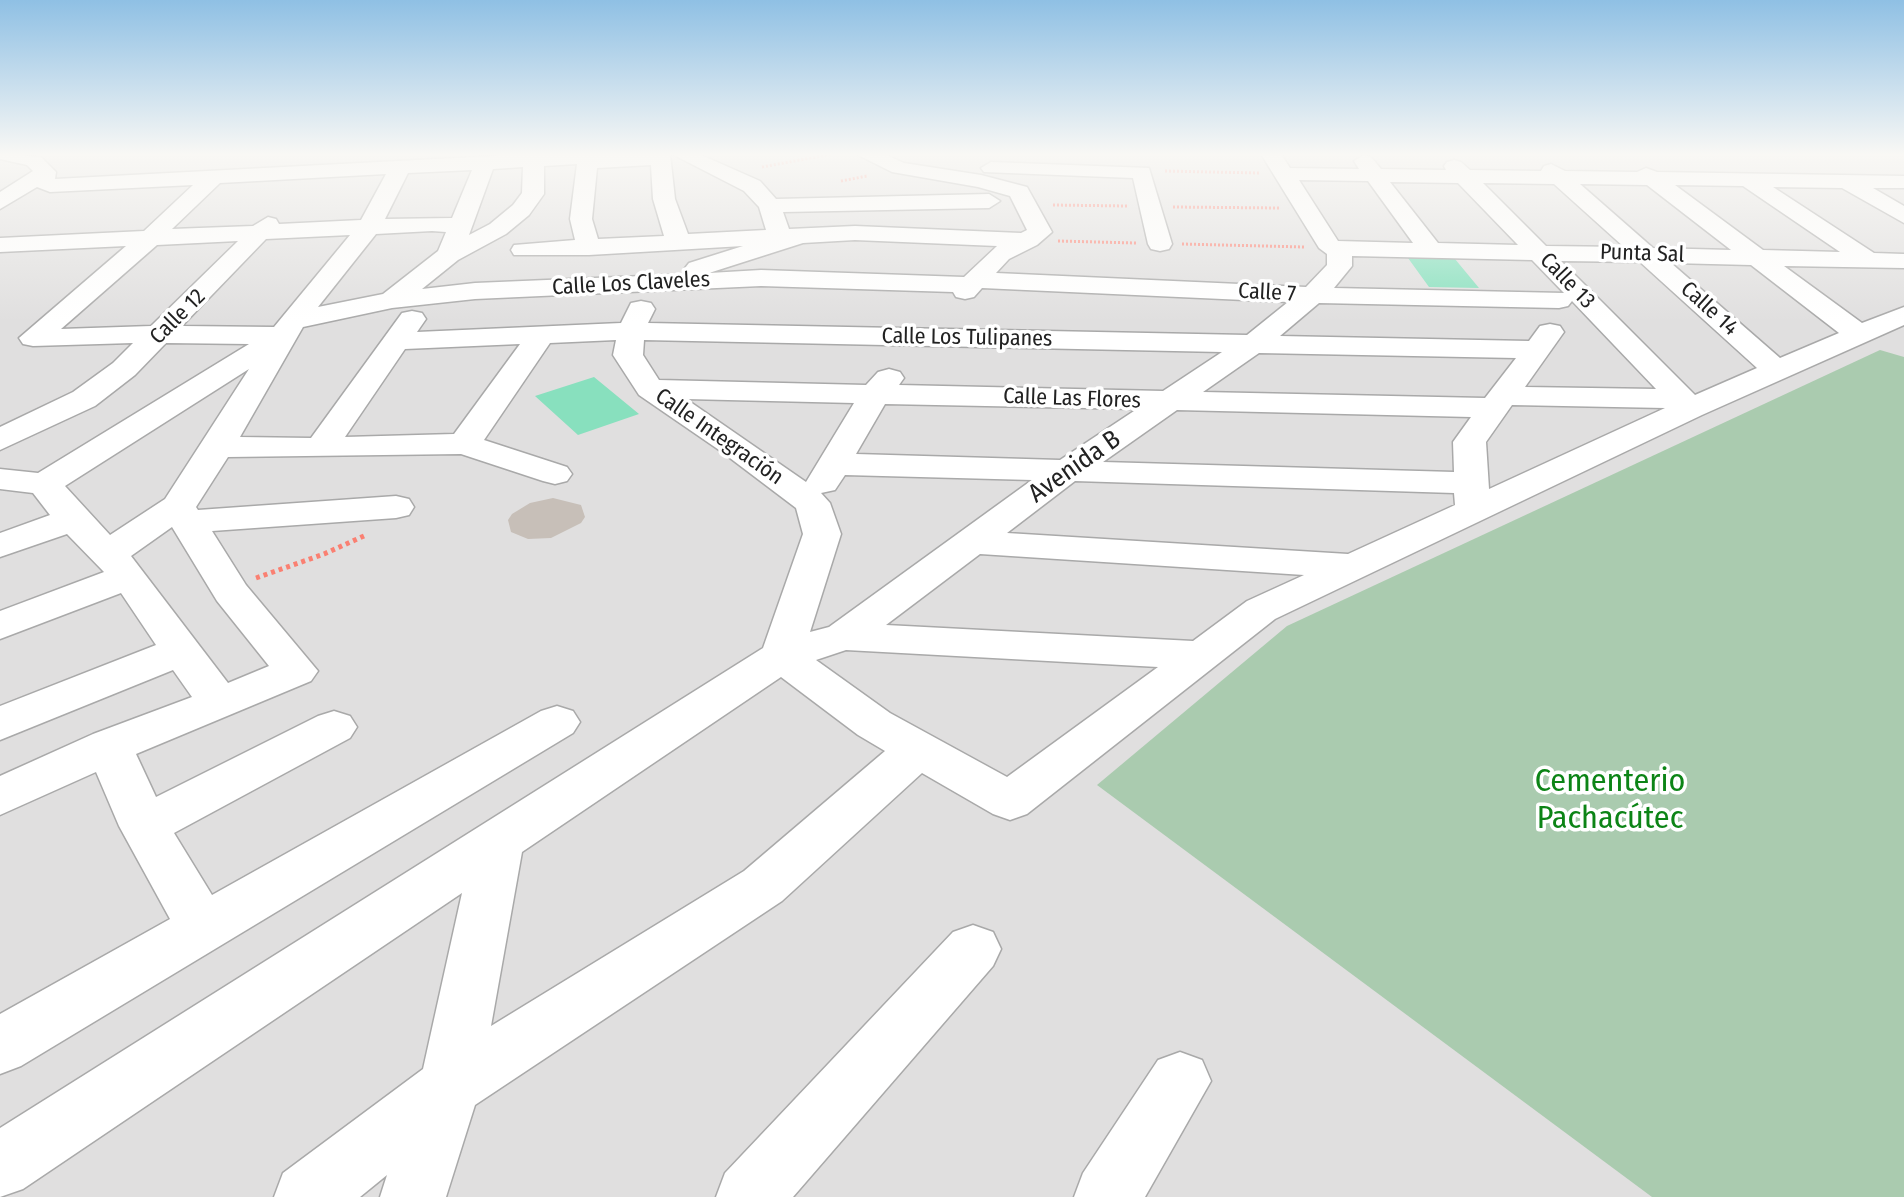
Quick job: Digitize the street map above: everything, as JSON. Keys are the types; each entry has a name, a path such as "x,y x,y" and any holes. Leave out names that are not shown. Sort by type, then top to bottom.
{"street":[{"path":"37,243 81,210"},
{"path":"180,210 33,338 287,329"},
{"name":"Calle 12","path":"0,440 84,399 124,369 260,234 278,210"},
{"path":"0,626 119,565 183,514 287,329 381,210"},
{"path":"449,255 468,210"},
{"path":"392,300 449,255 498,229 521,210"},
{"path":"581,210 589,248"},
{"path":"668,210 679,244"},
{"path":"773,210 791,236"},
{"path":"523,250 855,233 1029,240 1040,232 1030,210"},
{"path":"1148,210 1160,244"},
{"path":"1309,210 1336,248"},
{"path":"1401,210 1429,248"},
{"name":"Calle 13","path":"1497,210 1538,251 1562,289 1686,403"},
{"name":"Calle 14","path":"1597,210 1776,370"},
{"path":"1694,210 1858,334"},
{"path":"1792,210 1904,285"},
{"path":"0,245 432,224 462,226"},
{"path":"631,331 647,297 669,282 791,236"},
{"name":"Calle Integración","path":"812,503 875,393 1000,254 1029,240"},
{"name":"Punta Sal","path":"1336,248 1904,261"},
{"name":"Avenida B","path":"0,1166 782,656 844,636 1066,472 1256,342 1313,295 1339,266 1336,248"},
{"name":"Calle Los Claveles","path":"287,329 392,300 429,296 761,278 973,282"},
{"name":"Calle 7","path":"973,282 1313,295 1562,289"},
{"path":"1472,497 1469,442 1552,330 1562,289"},
{"path":"321,448 429,296"},
{"path":"782,656 874,724 1010,801 1261,610 1354,566 1472,497 1686,403 1776,370 1904,315"},
{"name":"Calle Los Tulipanes","path":"396,341 940,320 1256,342 1537,350"},
{"path":"0,479 44,484 287,329"},
{"name":"Calle Integración","path":"631,331 628,355 650,389 734,445 812,503 822,534 782,656"},
{"path":"464,444 541,335"},
{"name":"Calle Las Flores","path":"650,389 1171,402 1686,403"},
{"path":"218,447 464,444 555,474"},
{"path":"834,464 1066,472 1472,497"},
{"path":"44,484 73,519 119,565 220,704"},
{"path":"183,514 396,507"},
{"path":"3,790 296,672 229,587 183,514"},
{"path":"0,546 73,519"},
{"path":"972,542 1354,566"},
{"path":"844,636 1201,655"},
{"path":"0,724 182,650"},
{"path":"0,1046 557,722"},
{"path":"144,826 334,727"},
{"path":"109,746 144,826 203,928"},
{"path":"307,1197 450,1086 763,886 919,748"},
{"path":"413,1197 450,1086 499,838"},
{"path":"749,1197 973,949"},
{"path":"1107,1197 1180,1081"}],"path":[{"path":"229,587 324,554 366,534"}],"shaded area":[{"path":"0,210 1904,210 1904,1197 0,1197"}],"green space":[{"path":"1408,258 1455,259 1479,288 1429,287"},
{"name":"Cementerio Pachacútec","path":"1880,350 1904,357 1904,1197 1652,1197 1097,785 1287,626"},
{"path":"594,377 639,414 578,435 535,396"}],"building":[{"path":"553,498 581,505 585,517 581,523 551,538 528,539 511,532 508,520 512,514 530,503"}]}
